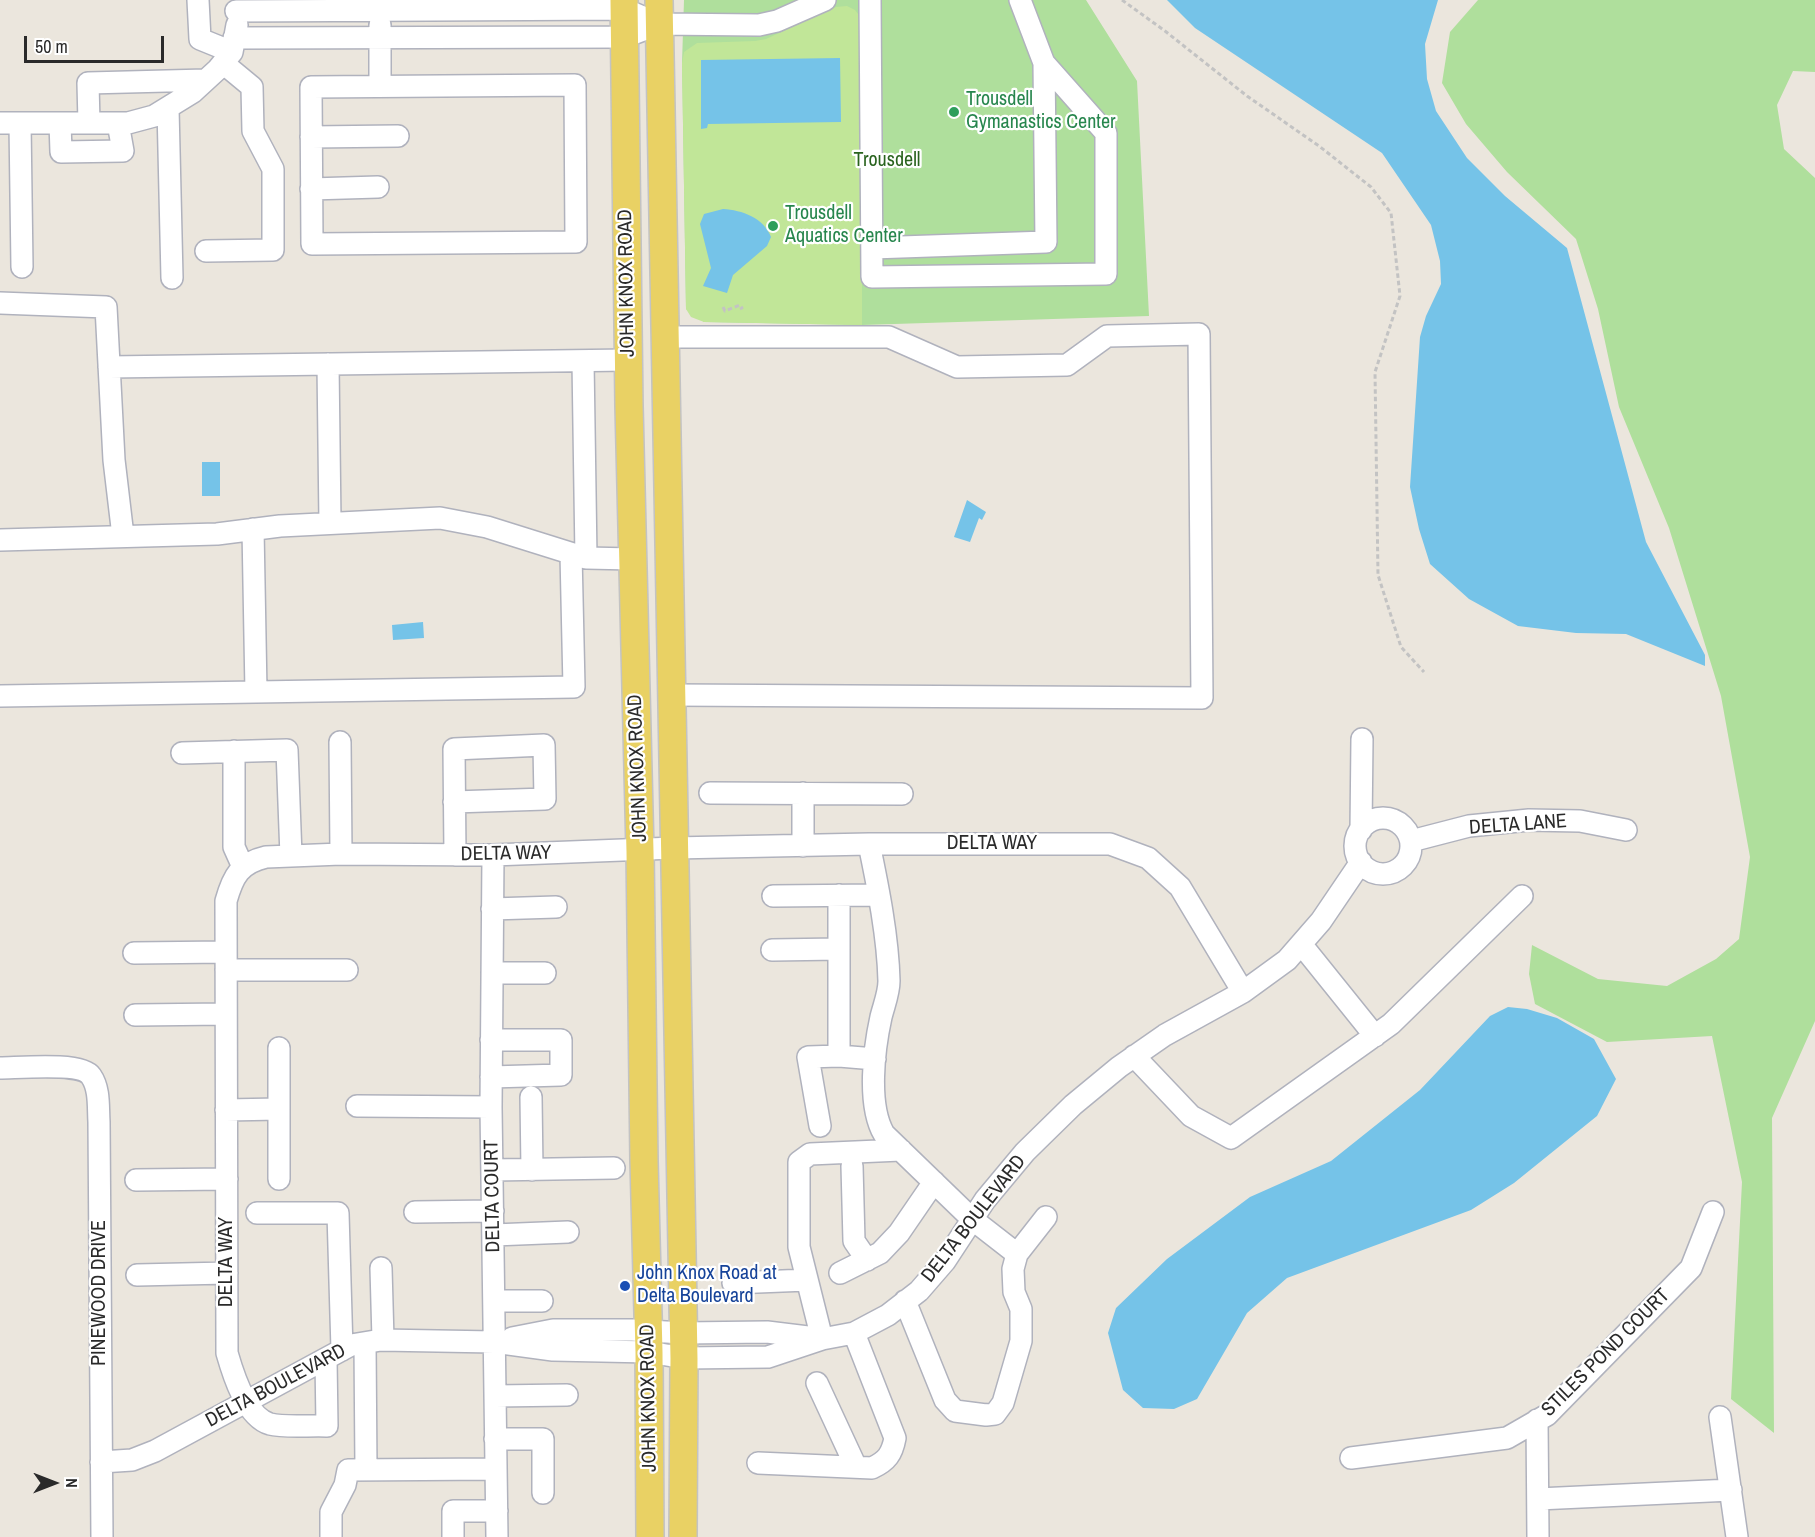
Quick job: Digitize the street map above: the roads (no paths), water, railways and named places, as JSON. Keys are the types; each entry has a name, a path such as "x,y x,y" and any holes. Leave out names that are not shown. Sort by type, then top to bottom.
{"main road":[{"name":"JOHN KNOX ROAD","path":"624,5 628,349 649,1341 650,1537"},
{"name":"JOHN KNOX ROAD","path":"659,12 683,1346 683,1537"},
{"path":"628,349 665,349"}],"street":[{"path":"198,0 200,39 230,51 380,38 625,37 659,12"},
{"path":"22,267 10,123 128,123 154,116 193,92 230,51 237,26 235,5 624,5 759,25 777,21 825,0"},
{"path":"870,0 872,277 1107,274 1107,133 1044,63"},
{"path":"872,248 1046,242 1044,63 1020,0"},
{"path":"380,5 380,86"},
{"path":"206,251 273,250 273,169 253,131 252,87 230,51"},
{"path":"89,123 88,82 206,80"},
{"path":"575,85 576,242 312,244 311,87 380,86 575,85"},
{"path":"168,108 172,278"},
{"path":"60,123 61,153 123,151 118,123"},
{"path":"311,137 398,136"},
{"path":"311,189 378,188"},
{"path":"0,303 106,307 114,460 123,536"},
{"path":"665,349 889,338 957,367 1067,365 1107,336 1199,334 1202,698 672,695"},
{"path":"109,367 583,361 628,349"},
{"path":"0,696 574,687 583,361"},
{"path":"328,364 330,523"},
{"path":"0,540 217,534 330,523 440,518 488,527 578,556 633,559"},
{"path":"253,529 256,692"},
{"path":"1361,830 1362,739"},
{"path":"340,742 341,854"},
{"path":"454,802 545,800 544,745 454,749 454,802 455,855"},
{"path":"182,753 287,750 291,856"},
{"path":"234,751 234,848 243,867"},
{"path":"710,793 902,794"},
{"path":"803,793 803,846"},
{"path":"1379,818 1389,818 1398,822 1406,830 1411,841 1409,857 1391,873 1373,872 1361,862 1355,850 1356,840 1361,830 1367,823 1379,818"},
{"name":"DELTA LANE","path":"1411,841 1469,826 1529,820 1580,821 1626,830"},
{"path":"869,844 889,981 875,1059 875,1106 880,1126 884,1134 972,1219 1017,1254"},
{"name":"DELTA WAY","path":"334,1354 327,1426 272,1424 261,1420 247,1402 234,1376 227,1353 226,901 231,882 243,867 256,859 341,854 493,855 869,844 1110,844 1148,858 1179,887 1243,992"},
{"name":"DELTA COURT","path":"493,855 491,1107 497,1537"},
{"name":"DELTA BOULEVARD","path":"101,1462 132,1460 155,1451 351,1345 374,1342 494,1342 553,1330 768,1357 822,1339 854,1333 888,1315 918,1291 945,1261 985,1200 1025,1152 1073,1105 1134,1056 1165,1035 1243,992 1287,960 1321,921 1361,862"},
{"path":"839,895 839,1056"},
{"path":"773,896 878,895"},
{"path":"1134,1056 1191,1116 1231,1138 1391,1024 1522,896"},
{"path":"492,909 556,907"},
{"path":"1301,944 1375,1036"},
{"path":"772,950 839,949"},
{"path":"134,953 347,970"},
{"path":"492,974 545,973"},
{"path":"135,1015 226,1014"},
{"path":"491,1040 561,1040 561,1075 491,1077"},
{"path":"279,1048 279,1179"},
{"path":"820,1126 808,1057 839,1056 875,1059"},
{"name":"PINEWOOD DRIVE","path":"0,1068 68,1068 87,1071 92,1076 97,1091 102,1537"},
{"path":"531,1097 532,1170"},
{"path":"357,1106 491,1107"},
{"path":"226,1110 279,1108"},
{"path":"822,1339 799,1247 799,1162 810,1154 901,1150"},
{"path":"852,1166 854,1241 867,1260"},
{"path":"493,1170 614,1168"},
{"path":"136,1180 227,1179"},
{"path":"840,1273 880,1253 899,1233 934,1182"},
{"path":"415,1212 493,1211"},
{"name":"STILES POND COURT","path":"1351,1458 1507,1438 1547,1415 1691,1268 1713,1212"},
{"path":"257,1213 338,1213 334,1354"},
{"path":"905,1301 945,1400 955,1411 995,1414 1003,1403 1020,1341 1022,1309 1014,1292 1013,1269 1017,1254 1046,1217"},
{"path":"494,1235 568,1232"},
{"path":"366,1470 381,1268"},
{"path":"137,1275 227,1273"},
{"path":"733,1282 807,1280"},
{"path":"494,1301 542,1301"},
{"path":"758,1463 872,1468 884,1462 893,1451 895,1438 854,1333"},
{"path":"817,1383 856,1467"},
{"path":"495,1396 567,1395"},
{"path":"1720,1417 1737,1537"},
{"path":"1537,1420 1538,1537"},
{"path":"495,1439 543,1439 543,1493"},
{"path":"331,1537 331,1512 345,1485 348,1470 496,1469"},
{"path":"1538,1499 1731,1490"},
{"path":"453,1537 453,1511 497,1511"}],"water":[{"path":"1167,0 1438,0 1425,44 1427,79 1436,111 1467,158 1505,196 1567,248 1646,542 1705,655 1705,666 1626,634 1576,633 1518,626 1469,599 1430,564 1419,529 1410,487 1420,337 1426,316 1441,284 1440,261 1431,225 1382,153 1195,28"},
{"path":"840,58 841,122 708,124 707,128 701,129 701,60"},
{"path":"723,209 752,216 768,230 771,237 767,246 733,275 727,293 703,286 711,268 700,224 704,214"},
{"path":"202,462 220,462 220,496 202,496"},
{"path":"967,500 986,512 982,520 979,518 970,542 954,537"},
{"path":"423,622 424,638 393,640 392,625"},
{"path":"1508,1007 1527,1009 1557,1018 1594,1039 1616,1079 1597,1116 1514,1183 1471,1210 1287,1278 1247,1313 1197,1399 1174,1409 1143,1408 1123,1390 1108,1333 1116,1308 1167,1259 1250,1197 1331,1161 1420,1090 1490,1016"}],"place":[{"name":"Trousdell Gymanastics Center","path":"954,112"},
{"name":"Trousdell Aquatics Center","path":"773,226"},
{"name":"John Knox Road at Delta Boulevard","path":"625,1286"}],"park label":[{"name":"Trousdell","path":"887,161"}]}
